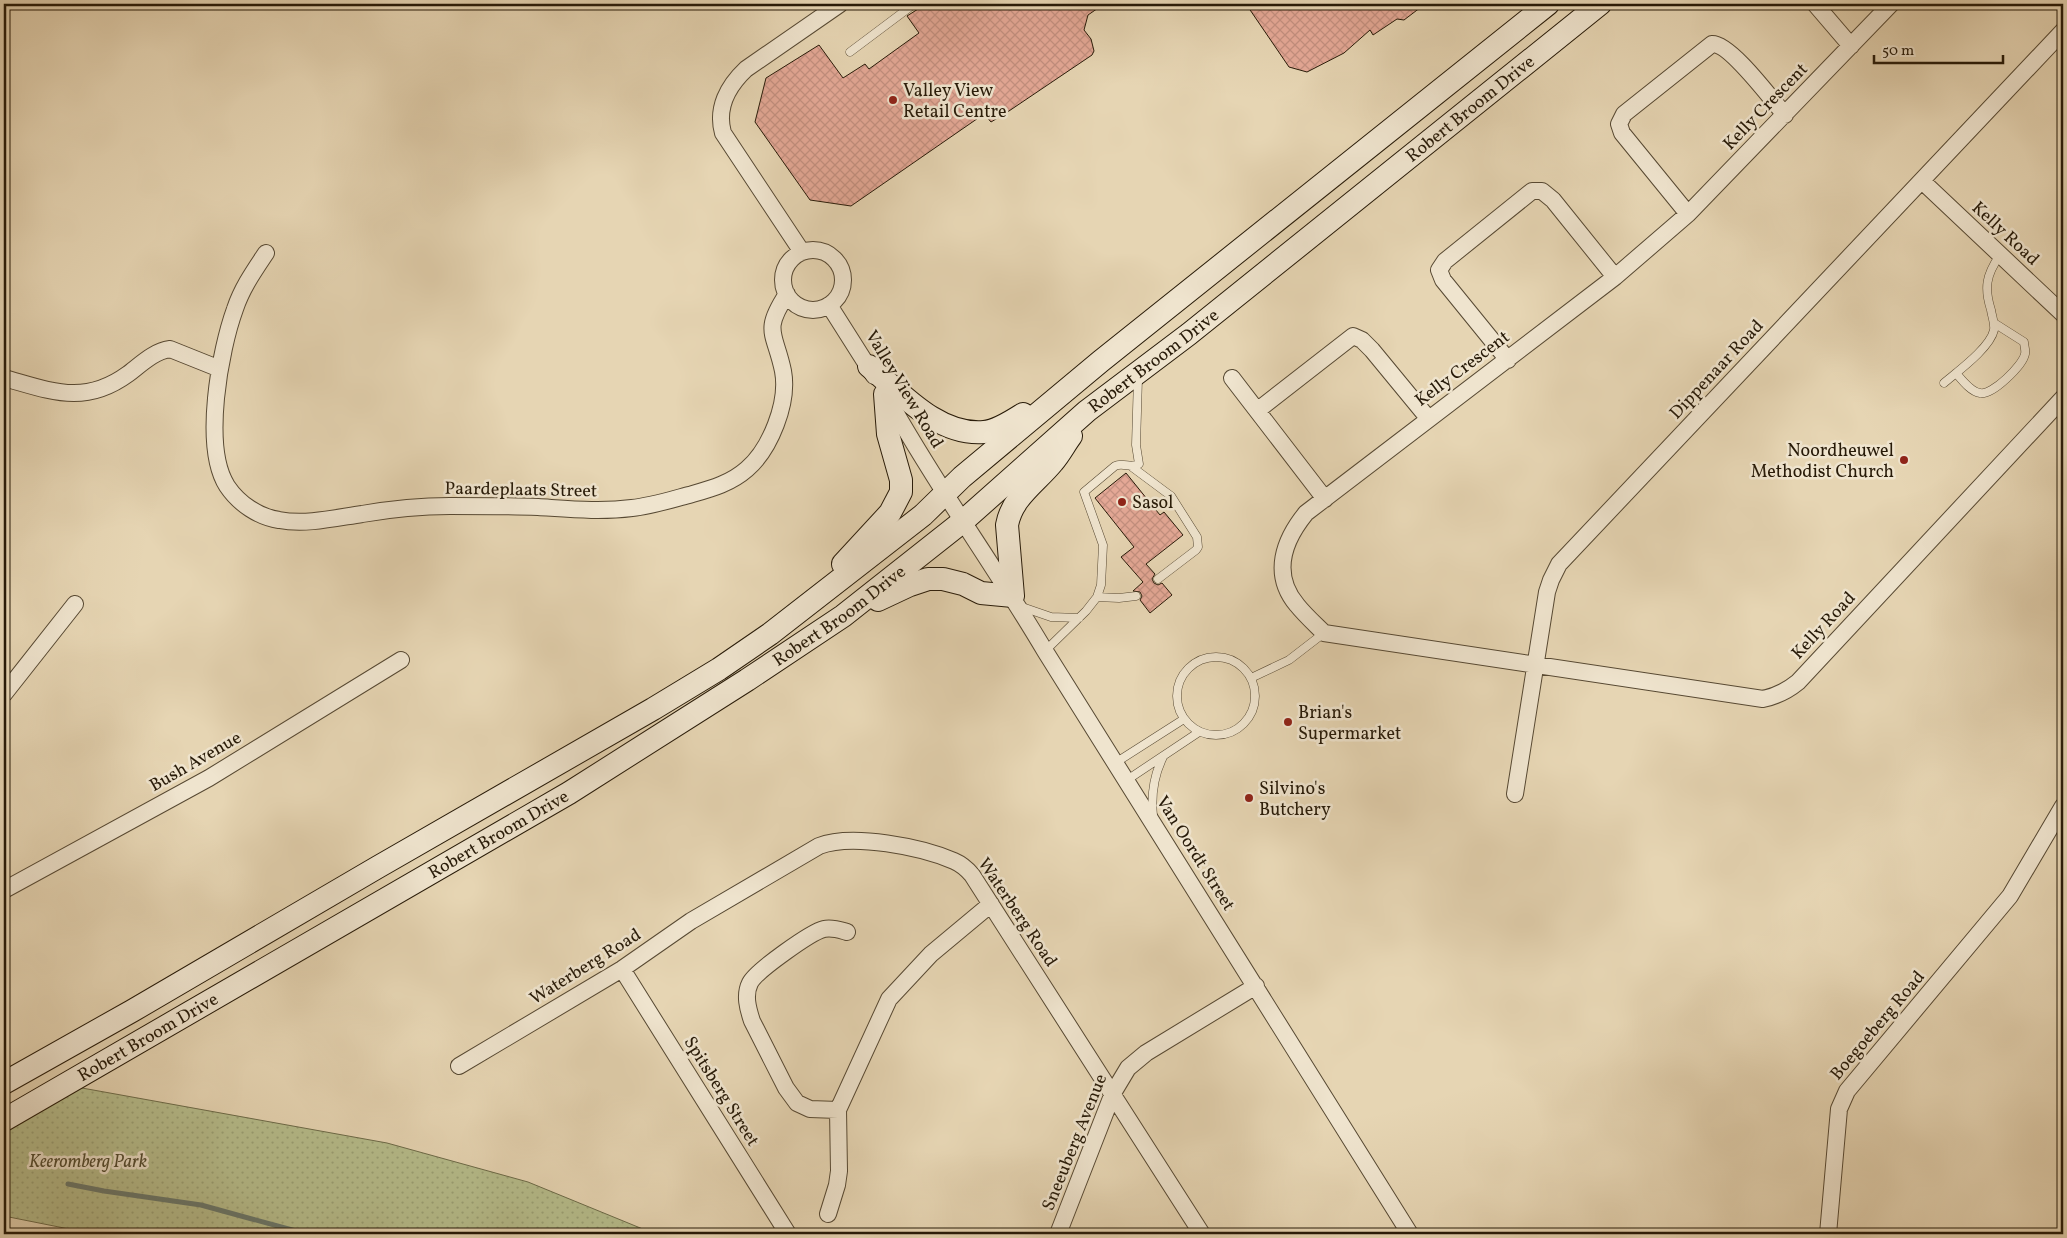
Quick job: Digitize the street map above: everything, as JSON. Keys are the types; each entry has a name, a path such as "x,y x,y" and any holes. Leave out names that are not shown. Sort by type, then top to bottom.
{"street":[{"path":"802,252 723,133 720,123 722,106 734,80 746,69 840,4"},
{"name":"Robert Broom Drive","path":"4,1083 141,1006 378,867 653,710 719,669 802,609 924,515 962,477 1101,361 1548,4"},
{"name":"Robert Broom Drive","path":"4,1120 569,793 748,680 843,616 962,522 1087,410 1138,374 1600,4"},
{"path":"1815,4 1851,46"},
{"name":"Kelly Crescent","path":"1324,633 1295,604 1285,582 1283,560 1286,543 1294,528 1306,513 1615,277 1688,214 1891,4"},
{"name":"Dippenaar Road","path":"1515,794 1547,592 1560,564 2063,30"},
{"path":"1688,214 1622,133 1619,124 1624,114 1712,44 1716,44 1731,53 1784,115"},
{"name":"Kelly Road","path":"1922,181 2063,314"},
{"path":"1508,360 1443,280 1439,270 1446,261 1532,191 1542,191 1554,200 1615,277"},
{"path":"821,251 838,262 843,280 841,290 836,299 829,305 820,309 810,310 793,302 787,294 784,274 787,265 793,257 802,252 821,251"},
{"name":"Paardeplaats Street","path":"266,253 248,280 235,308 220,369 215,431 217,455 227,486 238,499 250,509 270,518 294,523 368,513 448,506 594,510 630,508 652,505 718,487 746,470 760,455 775,426 781,406 783,373 772,326 775,312 787,294"},
{"name":"Valley View Road","path":"829,305 869,366 907,434 946,494"},
{"path":"1258,410 1353,336 1365,342 1428,418"},
{"path":"4,378 52,392 83,394 98,391 121,379 151,357 167,349 176,350 220,369"},
{"path":"869,366 936,420 964,430 986,432 1016,419 1101,361"},
{"path":"1232,378 1325,499"},
{"path":"802,609 890,513 900,496 902,486 888,434 885,394"},
{"name":"Kelly Road","path":"1534,665 1763,699 1781,694 1798,682 2063,398"},
{"path":"843,616 910,585 928,579 964,584 981,593 1015,601 1006,525 1009,514 1018,499 1053,462 1087,410"},
{"name":"Van Oordt Street","path":"946,494 962,522 1015,601 1410,1234"},
{"path":"4,694 75,604"},
{"path":"1324,633 1534,665"},
{"name":"Bush Avenue","path":"4,890 209,778 401,660"},
{"name":"Boegoeberg Road","path":"1828,1234 1839,1109 1842,1099 2010,896 2063,806"},
{"name":"Waterberg Road","path":"459,1066 622,970 691,921 819,846 829,842 857,840 911,848 954,861 972,875 1202,1234"},
{"path":"828,1214 838,1178 840,1149 838,1110 892,995 931,954 991,904"},
{"path":"838,1110 805,1108 792,1098 752,1021 748,1011 748,995 750,981 763,968 803,941 823,929 847,932"},
{"name":"Spitsberg Street","path":"622,970 788,1234"},
{"name":"Sneeuberg Avenue","path":"1058,1234 1113,1093 1128,1068 1146,1053 1256,986"}],"lane":[{"path":"850,52 914,4"},
{"path":"1944,383 1990,339 1994,331 1986,288 1993,265 2000,255"},
{"path":"1956,373 1977,393 1983,394 1994,390 2023,360 2026,352 2024,342 1994,323"},
{"path":"1045,651 1079,618 1097,597 1103,568 1103,545 1084,492 1115,466 1119,464 1132,466 1138,465 1140,462 1136,445 1138,374"},
{"path":"1132,466 1171,496 1198,537 1198,547 1196,550 1158,579"},
{"path":"1097,597 1119,598 1136,596"},
{"path":"1015,601 1051,617 1079,618"},
{"path":"1251,678 1289,660 1324,633"},
{"path":"1210,657 1234,661 1244,668 1251,678 1255,702 1251,714 1244,724 1234,731 1223,735 1211,736 1199,732 1184,719 1177,702 1177,689 1181,678 1188,668 1210,657"},
{"path":"1115,763 1184,719"},
{"path":"1127,780 1199,732"},
{"path":"1154,823 1152,786 1163,756"}],"green space":[{"name":"Keeromberg Park","path":"71,1086 387,1143 528,1182 655,1234 117,1234 84,1232 4,1216 4,1125"}],"building":[{"name":"Valley View Retail Centre","path":"926,4 1104,4 1088,15 1084,30 1091,39 1094,51 1092,55 1006,113 991,122 984,114 851,206 810,200 755,122 766,78 819,45 843,78 865,64 869,69 919,33 907,16"},
{"path":"1246,4 1425,4 1404,20 1397,19 1373,35 1370,30 1344,53 1307,72 1289,67"},
{"path":"1126,473 1160,515 1164,512 1183,535 1146,564 1155,574 1152,579 1154,583 1158,585 1162,583 1172,595 1150,613 1140,600 1142,596 1140,592 1133,591 1143,582 1121,557 1134,547 1095,498"}],"waterway":[{"path":"68,1184 201,1205 307,1234"}],"place":[{"name":"Valley View Retail Centre","path":"893,100"},
{"name":"Noordheuwel Methodist Church","path":"1904,460"},
{"name":"Sasol","path":"1122,502"},
{"name":"Brian's Supermarket","path":"1288,722"},
{"name":"Silvino's Butchery","path":"1249,798"}]}
